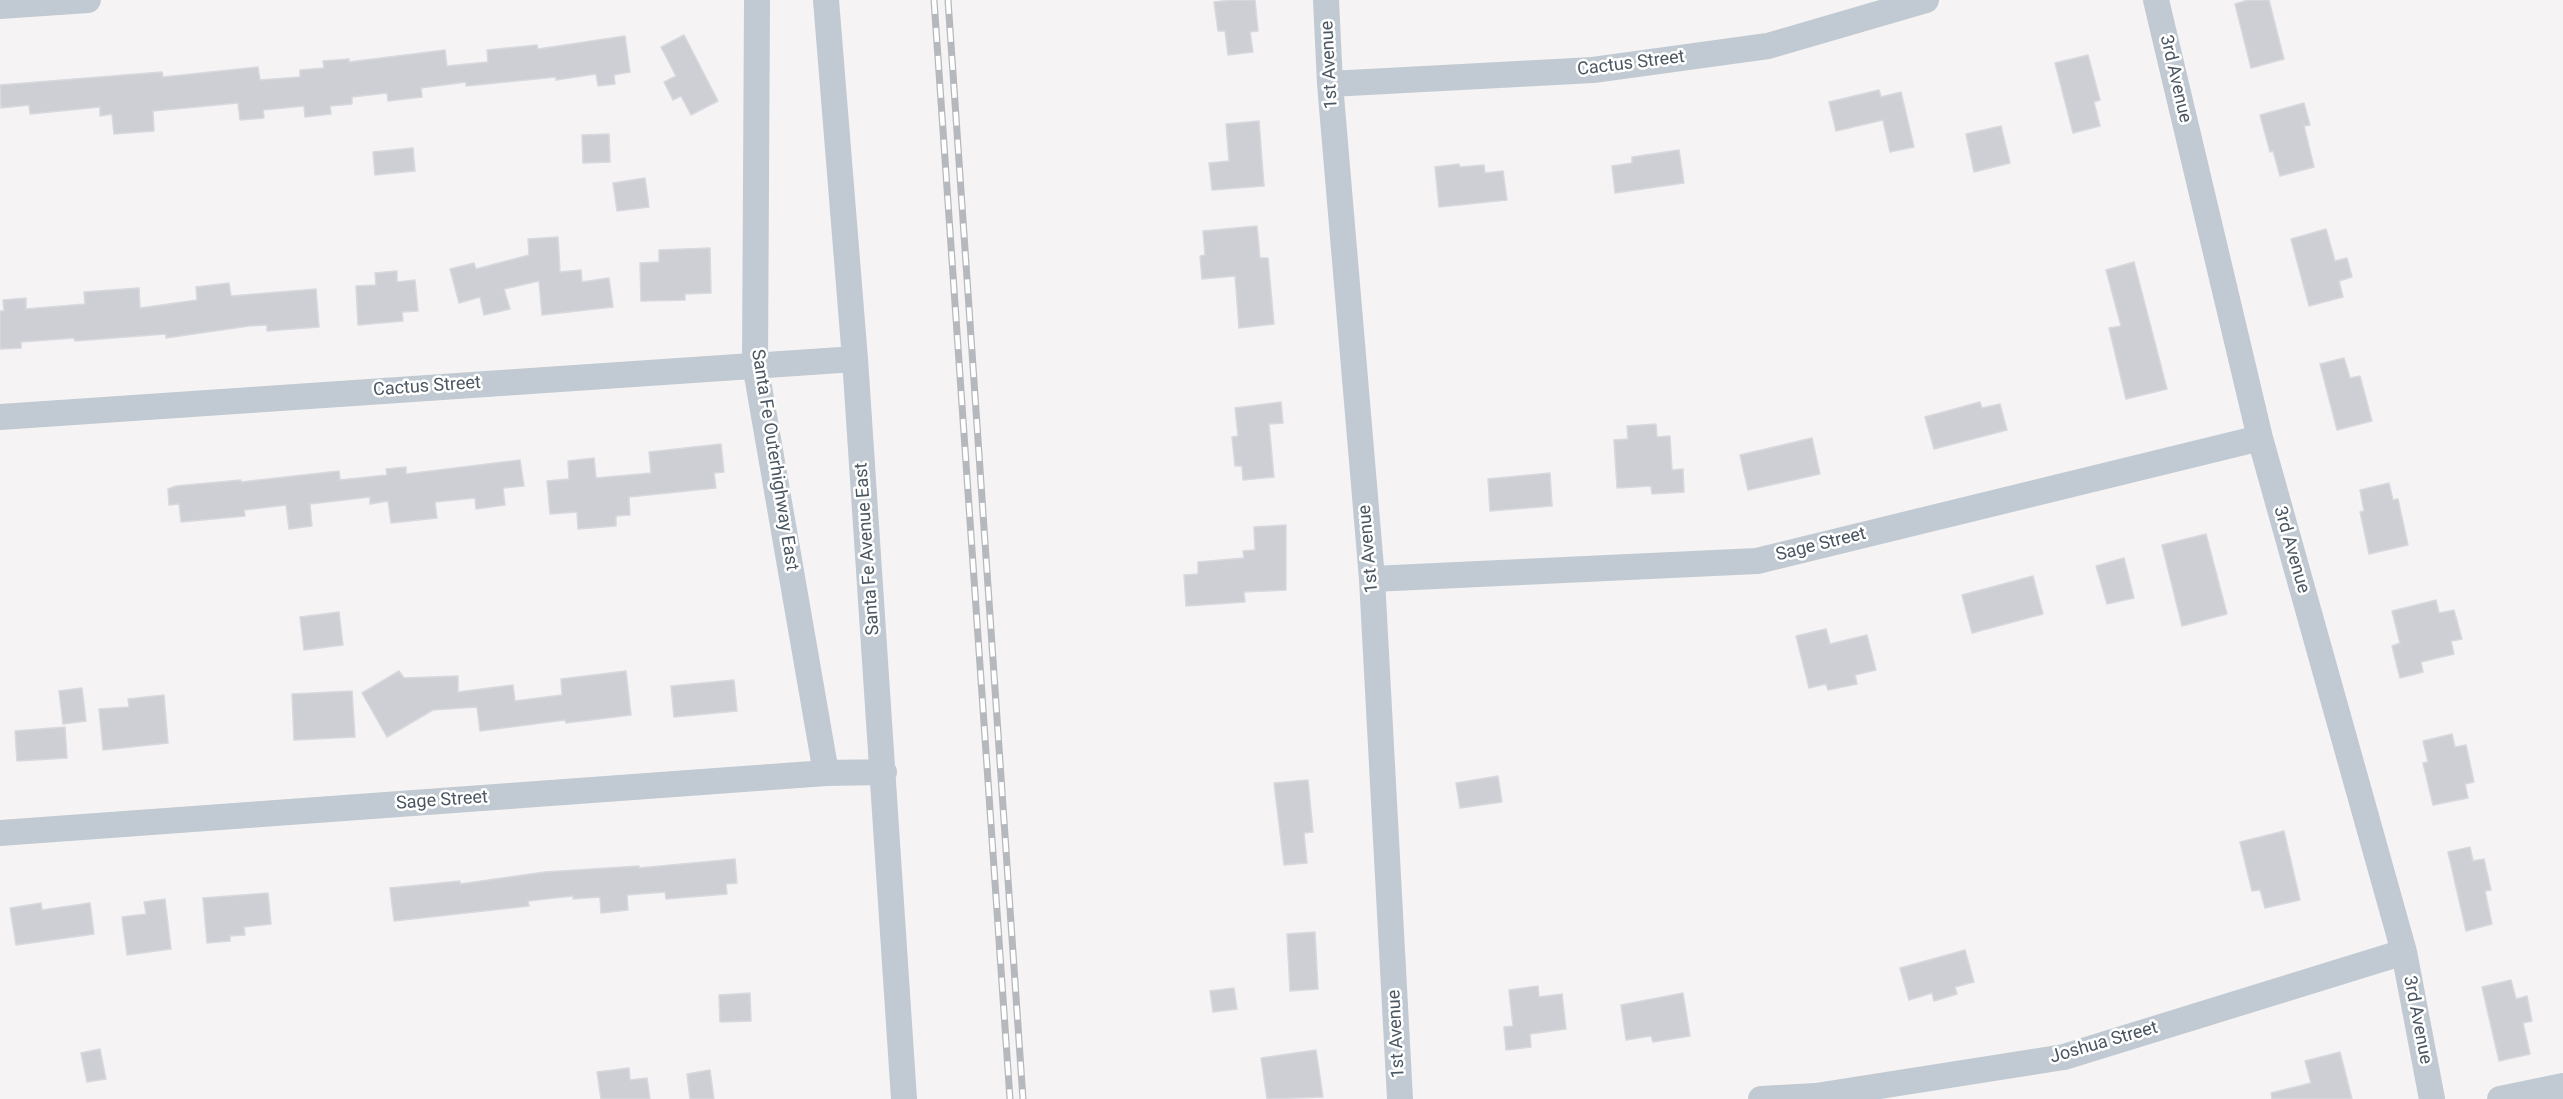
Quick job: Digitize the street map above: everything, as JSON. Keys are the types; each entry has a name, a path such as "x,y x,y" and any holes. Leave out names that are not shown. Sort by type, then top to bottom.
{"street":[{"path":"0,6 88,0"},
{"name":"Santa Fe Outerhighway East","path":"757,0 755,364 826,773"},
{"name":"Santa Fe Avenue East","path":"826,0 855,359 904,1099"},
{"name":"1st Avenue","path":"1326,0 1330,84 1372,579 1400,1099"},
{"name":"Cactus Street","path":"1330,84 1593,70 1651,62 1768,45 1926,0"},
{"name":"3rd Avenue","path":"2156,0 2260,438 2404,952 2432,1099"},
{"name":"Cactus Street","path":"0,417 855,359"},
{"name":"Sage Street","path":"1372,579 1757,561 2260,438"},
{"name":"Sage Street","path":"0,833 826,773 884,772"},
{"name":"Joshua Street","path":"1761,1099 1816,1096 2064,1057 2404,952"},
{"path":"2500,1099 2563,1086"}],"building":[{"path":"1255,0 1258,31 1250,32 1253,52 1228,55 1225,31 1218,31 1214,2"},
{"path":"2248,0 2269,0 2284,59 2251,68 2235,4"},
{"path":"684,35 718,101 691,115 681,96 673,100 664,82 676,76 661,47"},
{"path":"625,36 630,72 614,75 615,84 598,86 596,74 556,80 556,77 466,86 466,82 421,88 422,97 388,101 387,93 352,97 352,104 330,106 331,114 305,117 304,106 263,110 264,118 240,120 238,103 153,111 154,131 114,134 112,114 100,116 100,107 30,114 29,105 1,108 0,85 162,72 163,77 258,67 260,80 300,77 300,70 324,68 323,61 349,59 349,62 445,50 447,66 488,62 487,50 537,45 538,49"},
{"path":"2088,55 2100,100 2094,102 2100,126 2073,133 2055,63"},
{"path":"1879,90 1881,97 1901,92 1914,147 1890,152 1883,120 1836,131 1829,102"},
{"path":"2304,103 2310,125 2304,126 2314,167 2280,176 2273,151 2270,152 2260,115"},
{"path":"1259,121 1264,186 1212,190 1209,163 1229,161 1226,124"},
{"path":"2001,126 2010,163 1974,172 1966,134"},
{"path":"609,134 610,162 583,163 582,135"},
{"path":"413,148 415,171 375,175 373,152"},
{"path":"1679,150 1684,183 1615,193 1612,166 1632,163 1632,157"},
{"path":"1459,164 1460,167 1484,165 1485,173 1503,171 1507,200 1439,207 1435,167"},
{"path":"645,178 649,207 617,211 613,183"},
{"path":"1257,226 1260,258 1268,258 1274,324 1239,328 1235,276 1202,279 1200,256 1205,255 1203,231"},
{"path":"2326,229 2335,261 2347,258 2352,277 2339,281 2343,297 2309,306 2291,239"},
{"path":"558,237 560,272 581,270 582,282 609,278 613,307 542,315 539,281 504,289 510,309 484,315 480,297 459,303 450,269 474,263 476,269 529,255 528,239"},
{"path":"710,248 711,293 685,294 685,300 641,301 640,263 659,262 659,250"},
{"path":"2134,262 2167,389 2126,399 2109,328 2121,326 2106,270"},
{"path":"397,271 397,282 415,280 418,311 402,312 403,321 358,325 356,286 376,285 375,273"},
{"path":"229,283 231,296 316,289 319,327 267,331 267,325 166,338 166,334 75,341 74,338 21,342 21,348 0,349 0,311 4,311 3,300 26,298 26,309 85,304 84,292 139,288 140,308 197,300 196,287"},
{"path":"2344,358 2350,378 2360,376 2372,421 2337,430 2320,364"},
{"path":"1281,402 1283,423 1269,424 1274,477 1243,480 1242,466 1235,466 1232,437 1238,436 1235,408"},
{"path":"1980,402 1982,408 2000,404 2007,430 1934,449 1925,417"},
{"path":"1656,424 1657,437 1670,436 1672,470 1683,469 1684,492 1652,494 1651,486 1617,488 1614,440 1628,439 1627,426"},
{"path":"1812,438 1820,474 1748,490 1740,455"},
{"path":"721,444 724,472 714,473 716,488 629,497 630,515 616,516 616,526 578,529 577,512 550,514 547,481 569,479 568,461 594,458 596,478 651,473 649,452"},
{"path":"520,460 524,486 503,488 505,505 476,509 475,498 435,502 437,518 391,523 388,501 370,504 370,497 310,504 312,526 289,529 286,505 244,510 245,516 181,522 179,504 169,505 168,489 176,486 241,480 241,482 339,471 340,480 387,475 386,469 406,467 406,474"},
{"path":"1550,473 1552,506 1490,511 1488,479"},
{"path":"2389,483 2393,500 2398,499 2408,545 2369,554 2360,512 2364,511 2360,490"},
{"path":"1286,525 1286,590 1244,592 1245,602 1186,606 1184,575 1198,574 1198,562 1244,558 1243,551 1255,550 1254,527"},
{"path":"2206,534 2227,614 2182,626 2162,545"},
{"path":"2124,558 2134,598 2107,604 2096,566"},
{"path":"2033,576 2043,614 1972,633 1962,595"},
{"path":"2436,600 2439,613 2454,610 2462,639 2451,641 2454,654 2421,662 2423,672 2400,678 2392,646 2400,643 2392,611"},
{"path":"339,612 343,645 304,650 300,617"},
{"path":"1826,629 1830,644 1867,635 1876,670 1855,675 1857,684 1828,690 1826,684 1809,688 1796,636"},
{"path":"399,671 404,678 458,676 458,692 513,685 515,701 562,695 561,679 626,671 631,715 566,723 565,720 480,731 477,707 433,710 387,737 362,693"},
{"path":"734,680 737,711 674,717 671,686"},
{"path":"82,688 86,721 63,724 59,691"},
{"path":"352,691 355,737 294,740 292,694"},
{"path":"164,695 168,743 103,750 99,709 129,707 128,699"},
{"path":"65,727 67,758 17,761 15,731"},
{"path":"2452,734 2455,747 2466,745 2474,782 2465,784 2468,798 2433,805 2423,763 2428,762 2423,741"},
{"path":"1498,776 1502,802 1460,808 1456,783"},
{"path":"1308,780 1313,832 1304,833 1307,863 1284,865 1274,783"},
{"path":"2284,831 2300,900 2265,908 2260,890 2252,891 2240,842"},
{"path":"2470,847 2473,861 2484,859 2491,890 2485,891 2492,924 2466,931 2448,852"},
{"path":"735,859 737,883 726,884 727,894 666,899 665,892 627,895 628,910 601,913 600,897 573,899 573,896 528,901 529,906 394,921 390,888 460,881 460,884 545,872 639,866 639,868"},
{"path":"268,893 271,924 244,927 245,935 230,936 230,941 207,943 203,898"},
{"path":"165,899 171,949 127,955 122,917 146,914 144,902"},
{"path":"41,903 42,910 90,903 94,934 16,945 10,908"},
{"path":"1315,932 1318,989 1290,991 1287,934"},
{"path":"1965,950 1974,982 1955,987 1957,994 1934,1001 1932,993 1909,1000 1900,968"},
{"path":"2511,980 2516,999 2527,996 2532,1021 2523,1023 2530,1054 2499,1061 2482,987"},
{"path":"1538,986 1539,997 1562,994 1566,1029 1530,1034 1531,1047 1506,1050 1504,1027 1513,1026 1509,990"},
{"path":"1234,988 1237,1009 1213,1012 1210,991"},
{"path":"750,993 751,1021 720,1022 719,995"},
{"path":"1683,993 1690,1036 1653,1042 1651,1036 1626,1040 1621,1005"},
{"path":"100,1049 106,1079 87,1082 81,1053"},
{"path":"1316,1050 1323,1097 1267,1099 1261,1058"},
{"path":"2340,1052 2352,1099 2272,1099 2271,1093 2311,1083 2305,1061"},
{"path":"629,1068 630,1080 647,1078 650,1099 601,1099 597,1072"},
{"path":"710,1070 714,1099 690,1099 687,1074"}],"railway":[{"path":"934,0 1010,1099"},
{"path":"948,0 1023,1099"}]}
